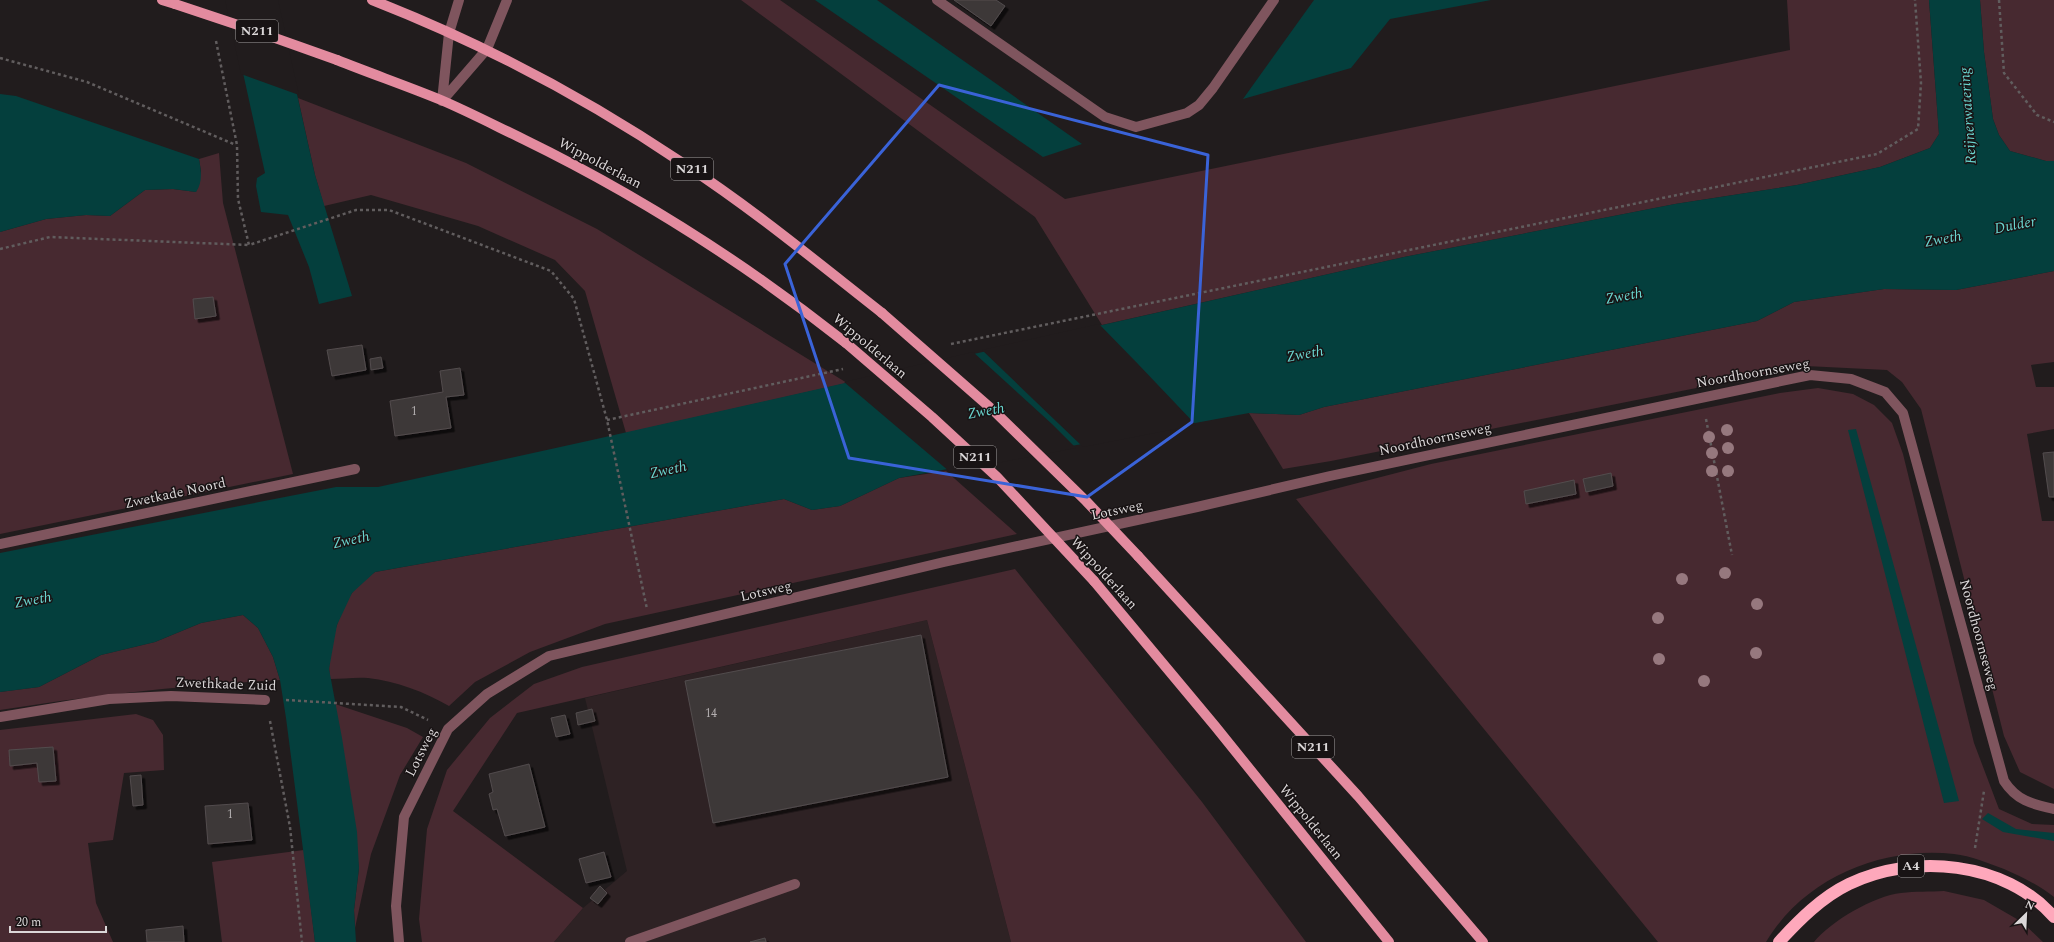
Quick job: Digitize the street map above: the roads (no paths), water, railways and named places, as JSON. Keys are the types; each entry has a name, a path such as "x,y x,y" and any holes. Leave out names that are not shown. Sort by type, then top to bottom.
{"highway":[{"name":"A4","path":"1780,942 1808,912 1848,884 1874,874 1905,867 1931,865 1955,868 1978,873 1999,880 2027,893 2054,917"}],"main road":[{"name":"Wippolderlaan","path":"162,0 337,60 442,101 563,158 647,205 738,262 803,308 932,417 997,478 1094,580 1215,726 1389,942"},
{"name":"N211","path":"372,0 487,49 584,101 685,164 772,226 882,313 994,411 1086,501 1352,790 1483,942"}],"street":[{"path":"442,101 449,33 459,0"},
{"path":"442,101 487,49 507,0"},
{"path":"937,0 1105,117 1136,128 1187,113 1199,105 1213,88 1274,0"},
{"name":"Noordhoornseweg","path":"1330,476 1701,396 1810,375 1851,379 1884,392 1904,413 2004,781 2011,791 2031,804 2054,809"},
{"name":"Zwetkade Noord","path":"0,544 355,469"},
{"name":"Lotsweg","path":"399,942 396,906 404,817 448,729 487,694 550,656 944,562 1197,507 1330,476"},
{"name":"Zwethkade Zuid","path":"0,717 108,699 171,696 265,700"},
{"path":"630,942 795,884"}],"water":[{"path":"227,0 276,0 315,175 352,296 319,304 309,267 288,215 261,212 256,186 257,178 265,173"},
{"path":"815,0 877,0 1082,144 1043,157"},
{"path":"1314,0 1491,0 1390,19 1351,68 1243,99"},
{"path":"1929,0 1980,0 1984,52 1993,119 1999,135 2010,151 2046,161 2054,161 2054,271 1956,290 1884,289 1794,302 1757,321 1324,407 1299,415 1249,413 899,478 840,506 812,510 784,499 375,572 352,593 337,625 329,669 357,832 359,868 354,910 356,942 315,942 280,680 273,657 258,628 243,615 201,623 155,642 101,655 39,687 0,692 0,553 336,487 378,487 1404,257 1675,204 1797,185 1880,167 1930,148 1939,134"},
{"path":"0,94 16,96 199,159 201,176 200,184 196,192 173,189 145,190 110,216 86,215 46,219 0,232"},
{"path":"1856,429 1959,801 1944,803 1848,430"},
{"path":"1988,813 2016,829 2054,833 2054,841 2003,832 1982,819"}],"water label":[{"name":"Reijnerwatering","path":"1968,116"},
{"name":"Dulder","path":"2015,225"},
{"name":"Zweth","path":"1943,239"},
{"name":"Zweth","path":"1624,296"},
{"name":"Zweth","path":"1305,354"},
{"name":"Zweth","path":"986,411"},
{"name":"Zweth","path":"668,470"},
{"name":"Zweth","path":"351,540"},
{"name":"Zweth","path":"33,600"}]}
